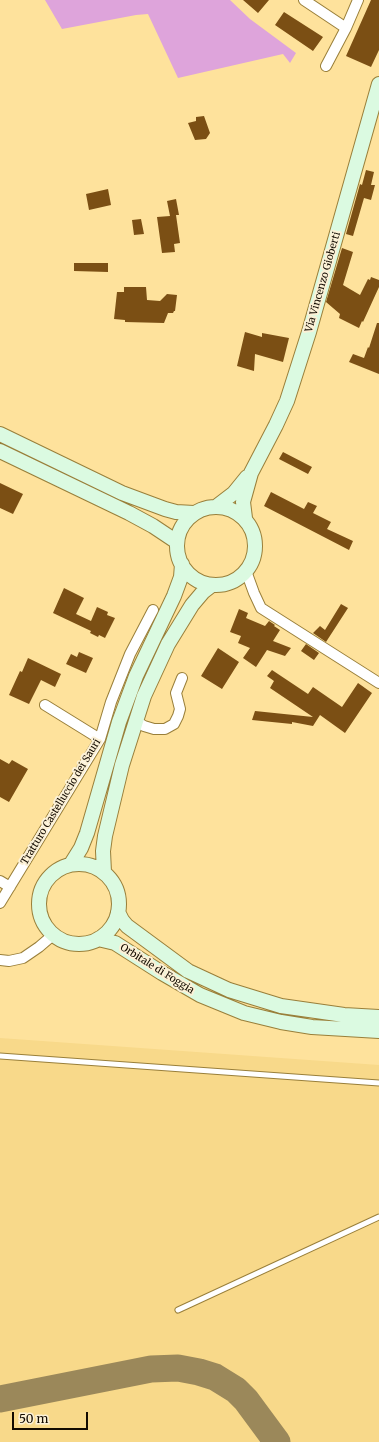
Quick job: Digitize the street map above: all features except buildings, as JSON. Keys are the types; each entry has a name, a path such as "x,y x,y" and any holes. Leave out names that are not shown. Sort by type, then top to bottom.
{"main road":[{"name":"Via Vincenzo Gioberti","path":"245,518 243,502 250,474 287,401 309,332 379,84"},
{"path":"0,434 122,493 165,510 194,513"},
{"path":"0,451 129,513 153,526 177,542"},
{"name":"Via Vincenzo Gioberti","path":"217,506 234,493 240,484 250,474"},
{"path":"217,506 237,512 245,518 254,533 256,546 252,563 239,578 231,582 212,585 194,578 187,572 178,553 177,542 180,530 194,513 205,508 217,506"},
{"path":"71,864 81,848 119,722 136,676 174,596 181,577 182,564"},
{"path":"104,872 103,852 105,836 122,765 144,696 168,644 192,605 203,592 212,585"},
{"path":"82,863 104,872 111,878 117,889 119,900 118,912 114,923 108,932 98,939 87,943 75,944 64,941 53,935 45,925 40,913 38,900 48,877 59,869 71,864 82,863"},
{"name":"Orbitale di Foggia","path":"118,912 127,926 182,967 229,990 281,1006 344,1015 379,1017"},
{"name":"Orbitale di Foggia","path":"98,939 115,943 200,995 244,1013 281,1022 312,1027 379,1031"}],"street":[{"path":"304,0 346,28"},
{"path":"326,66 346,28 358,0"},
{"path":"246,571 261,608 379,683"},
{"name":"Tratturo Castelluccio dei Sauri","path":"0,903 100,739 130,654 153,610"},
{"path":"136,721 144,726 154,729 165,729 174,724 180,709 176,693 182,678"},
{"path":"45,705 100,739"},
{"path":"0,881 10,887"},
{"path":"0,960 9,961 23,958 53,935"}],"lane":[{"path":"0,1056 379,1083"},
{"path":"178,1310 379,1217"}],"shaded area":[{"path":"45,0 230,0 250,19 296,53 290,63 283,54 178,78 148,14 62,29"},
{"path":"0,1038 379,1065 379,1442 0,1442"}],"taxiway":[{"path":"0,1399 151,1369 178,1368 215,1377 236,1390 246,1400 277,1442"}]}
